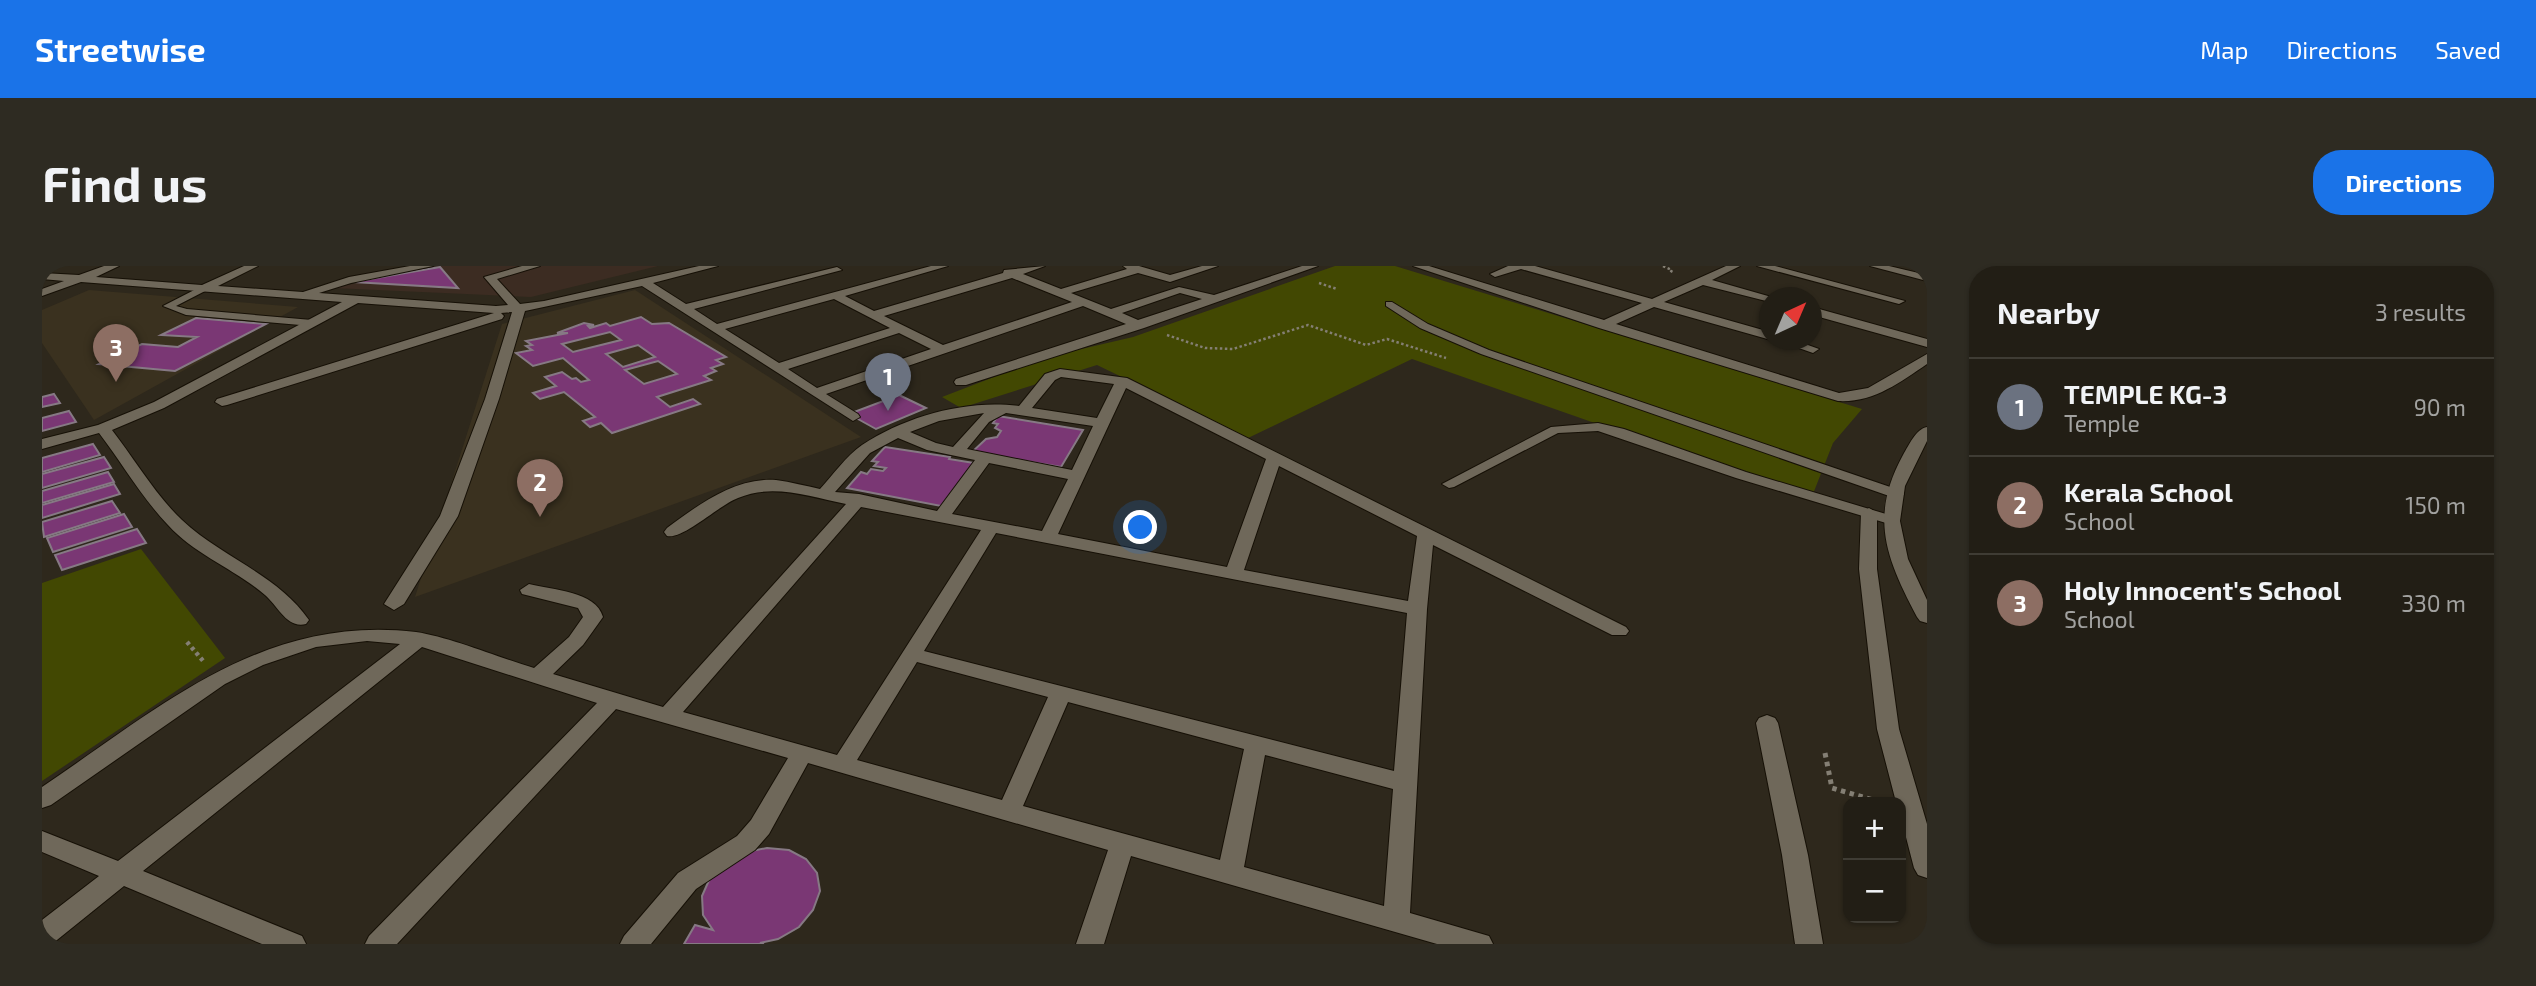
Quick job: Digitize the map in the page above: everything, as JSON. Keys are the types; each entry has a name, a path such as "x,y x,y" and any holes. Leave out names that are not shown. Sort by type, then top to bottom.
{"street":[{"path":"42,274 90,266"},
{"path":"44,291 114,266"},
{"path":"204,288 253,266"},
{"path":"300,295 349,280 428,266"},
{"path":"519,310 490,277 535,266"},
{"path":"222,402 519,310 713,266"},
{"path":"904,266 919,272"},
{"path":"715,328 943,266"},
{"path":"992,266 1140,325"},
{"path":"873,316 1040,266"},
{"path":"1060,293 1133,268 1170,279 1213,266"},
{"path":"1269,266 1292,273"},
{"path":"961,382 1313,266"},
{"path":"1418,266 1826,394 1850,399 1867,395 1927,358"},
{"path":"1495,274 1520,266 1759,333"},
{"path":"1603,325 1735,266"},
{"path":"1762,266 1899,301"},
{"path":"1875,266 1927,278"},
{"path":"685,308 833,268 870,285"},
{"path":"42,274 459,309 519,310"},
{"path":"1702,281 1759,296"},
{"path":"645,283 853,417"},
{"path":"1111,313 1179,290 1188,290 1215,299"},
{"path":"834,295 942,350"},
{"path":"42,444 103,428 159,405 355,300"},
{"path":"816,393 1084,302"},
{"path":"394,604 449,516 492,399 519,310"},
{"path":"1822,314 1927,343"},
{"path":"777,368 900,329"},
{"path":"1024,409 1050,377 1060,373 1122,382 1619,631"},
{"path":"1048,537 1122,382"},
{"path":"957,452 984,419 1006,407"},
{"path":"825,493 865,450 897,432 957,412 1006,407 1102,423"},
{"path":"103,428 174,522 198,542 272,591 299,620"},
{"path":"1927,431 1903,468 1891,520 1903,572 1927,617"},
{"path":"897,432 932,447 1077,476"},
{"path":"1234,573 1274,457"},
{"path":"943,516 985,458"},
{"path":"673,532 710,505 753,486 775,485 859,499 1417,609"},
{"path":"667,715 859,499"},
{"path":"1869,513 1868,569 1888,729 1927,868"},
{"path":"842,765 992,526"},
{"path":"1396,921 1417,609 1426,533"},
{"path":"529,590 585,604 591,609 593,617 576,641 538,676"},
{"path":"42,800 219,679 256,660 314,641 367,635 419,639 612,700 1396,921 1441,939 1479,944"},
{"path":"42,936 419,639"},
{"path":"911,654 1405,783"},
{"path":"1009,811 1061,693"},
{"path":"379,944 612,700"},
{"path":"1767,723 1795,855 1809,944"},
{"path":"1230,874 1256,744"},
{"path":"634,944 687,881 746,843 760,827 802,753"},
{"path":"42,841 292,944"},
{"path":"1090,944 1123,844"}],"lane":[{"path":"204,288 168,306 186,313 312,323"},
{"path":"1390,304 1424,326 1485,352 1897,494"},
{"path":"1449,484 1555,430 1598,427 1891,520"}],"path":[{"path":"1662,266 1672,270 1670,274"},
{"path":"1140,325 1184,342 1217,350 1233,349 1308,325 1366,345 1387,340 1456,361"},
{"path":"1825,753 1832,788 1864,797"}],"shaded area":[{"path":"439,266 658,266 531,297 333,288"},
{"path":"89,290 298,307 94,420 42,343 42,310"},
{"path":"635,290 861,437 415,597 502,324"}],"green space":[{"path":"1335,266 1395,266 1862,409 1833,443 1811,499 1412,359 1248,438 1097,365 961,408 942,397 1043,358 1133,337"},
{"path":"141,549 225,658 42,781 42,583"}],"building":[{"path":"440,267 458,288 353,282"},
{"path":"641,317 652,324 669,323 726,357 716,360 723,364 711,368 716,371 704,376 711,380 657,397 670,407 693,399 700,404 612,433 601,423 590,427 583,421 595,417 564,392 540,399 533,393 556,386 545,377 562,372 581,382 589,380 563,358 533,366 516,353 532,350 526,346 532,345 526,341 568,333 557,333 584,323 594,325 588,326 590,328 606,323 610,326","holes":["610,332 621,340 573,352 562,344","638,345 655,357 623,367 606,354","658,361 677,374 644,384 625,370"]},
{"path":"196,318 266,324 175,371 99,364 142,344 178,347 197,337 161,335"},
{"path":"54,394 60,403 42,407 42,397"},
{"path":"899,395 926,408 876,429 849,414"},
{"path":"69,411 76,422 42,431 42,418"},
{"path":"998,416 1083,430 1061,467 972,452 986,439 997,437 1001,431 995,428 998,424 993,423"},
{"path":"93,444 100,455 42,472 42,458"},
{"path":"885,447 974,463 941,506 847,488 861,472 867,474 871,469 883,471 886,468 874,466 878,462 872,461"},
{"path":"104,457 111,468 42,488 42,474"},
{"path":"108,472 114,482 42,503 42,491"},
{"path":"114,484 120,494 42,518 42,505"},
{"path":"112,501 120,513 44,537 42,522"},
{"path":"124,514 132,527 53,552 47,538"},
{"path":"137,529 146,543 62,570 55,555"},
{"path":"767,848 789,850 806,859 817,873 820,891 813,910 799,927 778,939 760,943 764,944 684,944 695,925 713,930 703,915 702,896 710,878 746,852"}],"place":[{"name":"Holy Innocent's School","path":"116,382"},
{"name":"TEMPLE KG-3","path":"888,411"},
{"name":"Kerala School","path":"540,517"}]}
